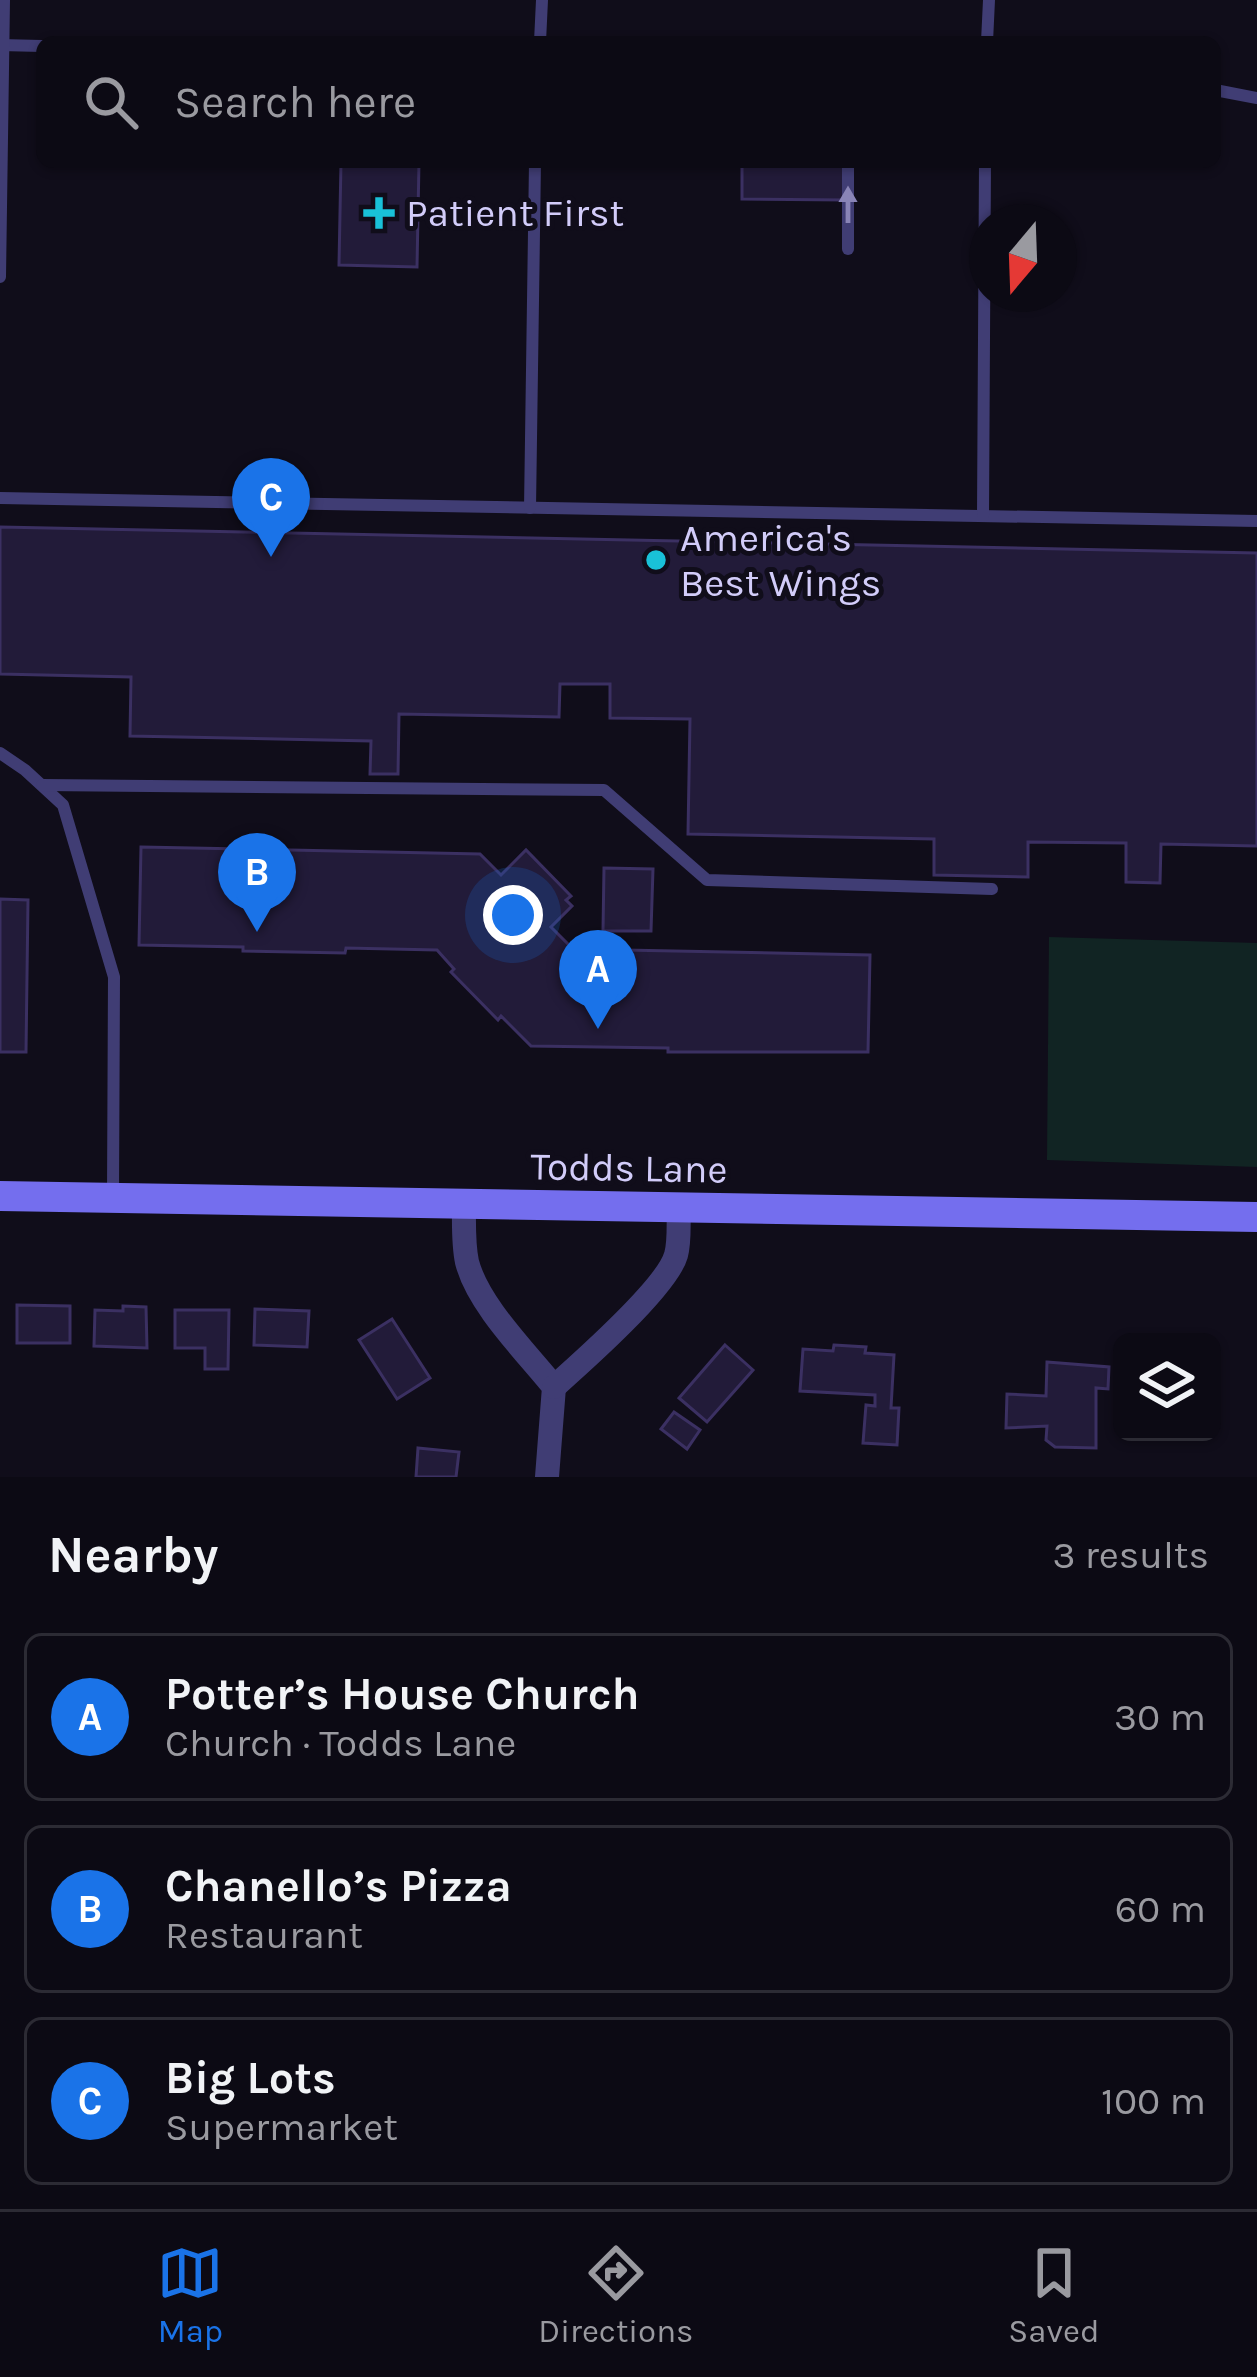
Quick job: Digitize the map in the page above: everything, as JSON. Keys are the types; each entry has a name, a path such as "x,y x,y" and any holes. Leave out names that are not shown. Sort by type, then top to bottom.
{"main road":[{"name":"Todds Lane","path":"0,1196 1257,1217"}],"street":[{"path":"464,1204 471,1275 554,1387 547,1477"},
{"path":"554,1387 591,1355 665,1275 676,1256 679,1208"}],"lane":[{"path":"0,277 4,0"},
{"path":"540,36 542,0"},
{"path":"987,36 989,0"},
{"path":"2,45 36,46"},
{"path":"1221,91 1257,98"},
{"path":"530,508 536,168"},
{"path":"848,168 848,249"},
{"path":"983,516 986,168"},
{"path":"0,498 1257,521"},
{"path":"0,753 64,806 114,977 112,1198"},
{"path":"43,785 604,790 707,880 992,889"}],"green space":[{"path":"1049,937 1257,943 1257,1167 1047,1160"}],"building":[{"name":"Patient First","path":"341,168 419,168 417,267 339,265"},
{"path":"742,168 844,168 844,200 742,199"},
{"path":"0,527 1257,553 1257,846 1161,844 1160,883 1126,882 1126,843 1028,842 1028,877 934,875 934,839 688,834 690,719 610,718 610,684 560,684 559,717 399,714 398,774 370,774 371,741 130,736 131,677 0,674"},
{"path":"141,847 480,854 501,875 526,850 571,896 566,900 572,906 551,927 573,949 870,955 868,1052 531,1046 451,972 454,969 437,950 346,948 345,953 139,945"},
{"path":"604,868 653,869 651,931 603,931"},
{"path":"0,899 28,900 26,1052 0,1052"},
{"path":"17,1305 70,1306 70,1343 17,1343"},
{"path":"123,1306 146,1307 147,1348 94,1346 95,1310 123,1311"},
{"path":"255,1309 309,1311 307,1347 254,1345"},
{"path":"175,1310 229,1310 228,1369 205,1369 205,1348 175,1348"},
{"path":"392,1319 430,1378 397,1399 359,1340"},
{"path":"725,1345 753,1370 707,1422 679,1398"},
{"path":"834,1345 894,1355 891,1408 899,1408 897,1445 863,1443 866,1405 875,1406 875,1395 800,1391 803,1349 833,1351"},
{"path":"1047,1362 1109,1367 1108,1389 1096,1388 1096,1448 1055,1447 1046,1440 1047,1426 1006,1428 1007,1394 1046,1396"},
{"path":"674,1412 700,1430 687,1449 661,1429"},
{"path":"418,1448 459,1452 456,1477 416,1477"}],"place":[{"name":"Patient First","path":"379,213"},
{"name":"Big Lots","path":"271,557"},
{"name":"America's Best Wings","path":"656,560"},
{"name":"Chanello’s Pizza","path":"257,932"},
{"name":"Potter’s House Church","path":"598,1029"}]}
